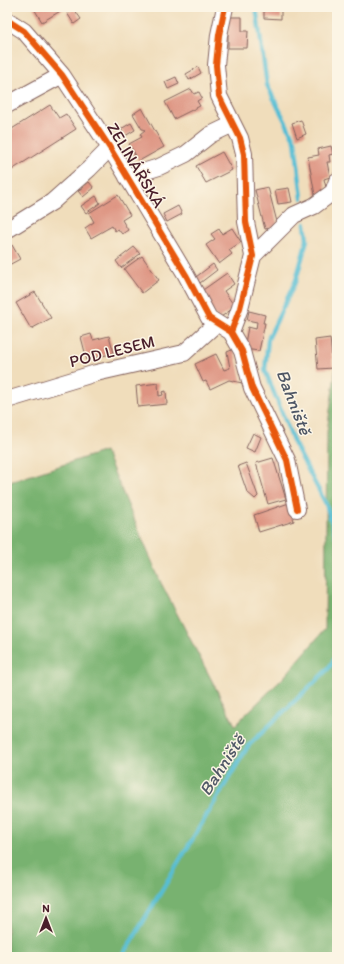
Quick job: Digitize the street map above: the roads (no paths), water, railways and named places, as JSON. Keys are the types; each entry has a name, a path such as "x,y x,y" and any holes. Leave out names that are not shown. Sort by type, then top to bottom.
{"street":[{"path":"225,7 219,35 216,65 219,96 240,138 244,154 246,222 253,256 240,308 231,332 242,351 252,388 286,460 297,509"},
{"name":"ZELINÁŘSKÁ","path":"7,20 24,30 62,75 127,176 186,275 209,318 231,332"},
{"path":"7,105 62,75"},
{"path":"127,176 159,167 179,158 210,135 233,124"},
{"path":"7,230 52,202 110,148"},
{"path":"253,256 294,216 314,206 333,192 337,181"},
{"name":"POD LESEM","path":"7,400 96,373 184,353 217,323"}],"waterway":[{"name":"Bahniště","path":"256,7 267,85 295,141 302,198"},
{"name":"Bahniště","path":"305,224 307,240 296,280 268,339 265,370 294,443 326,504 337,539"},
{"name":"Bahniště","path":"122,957 248,746 328,669 336,657 337,573"}]}
